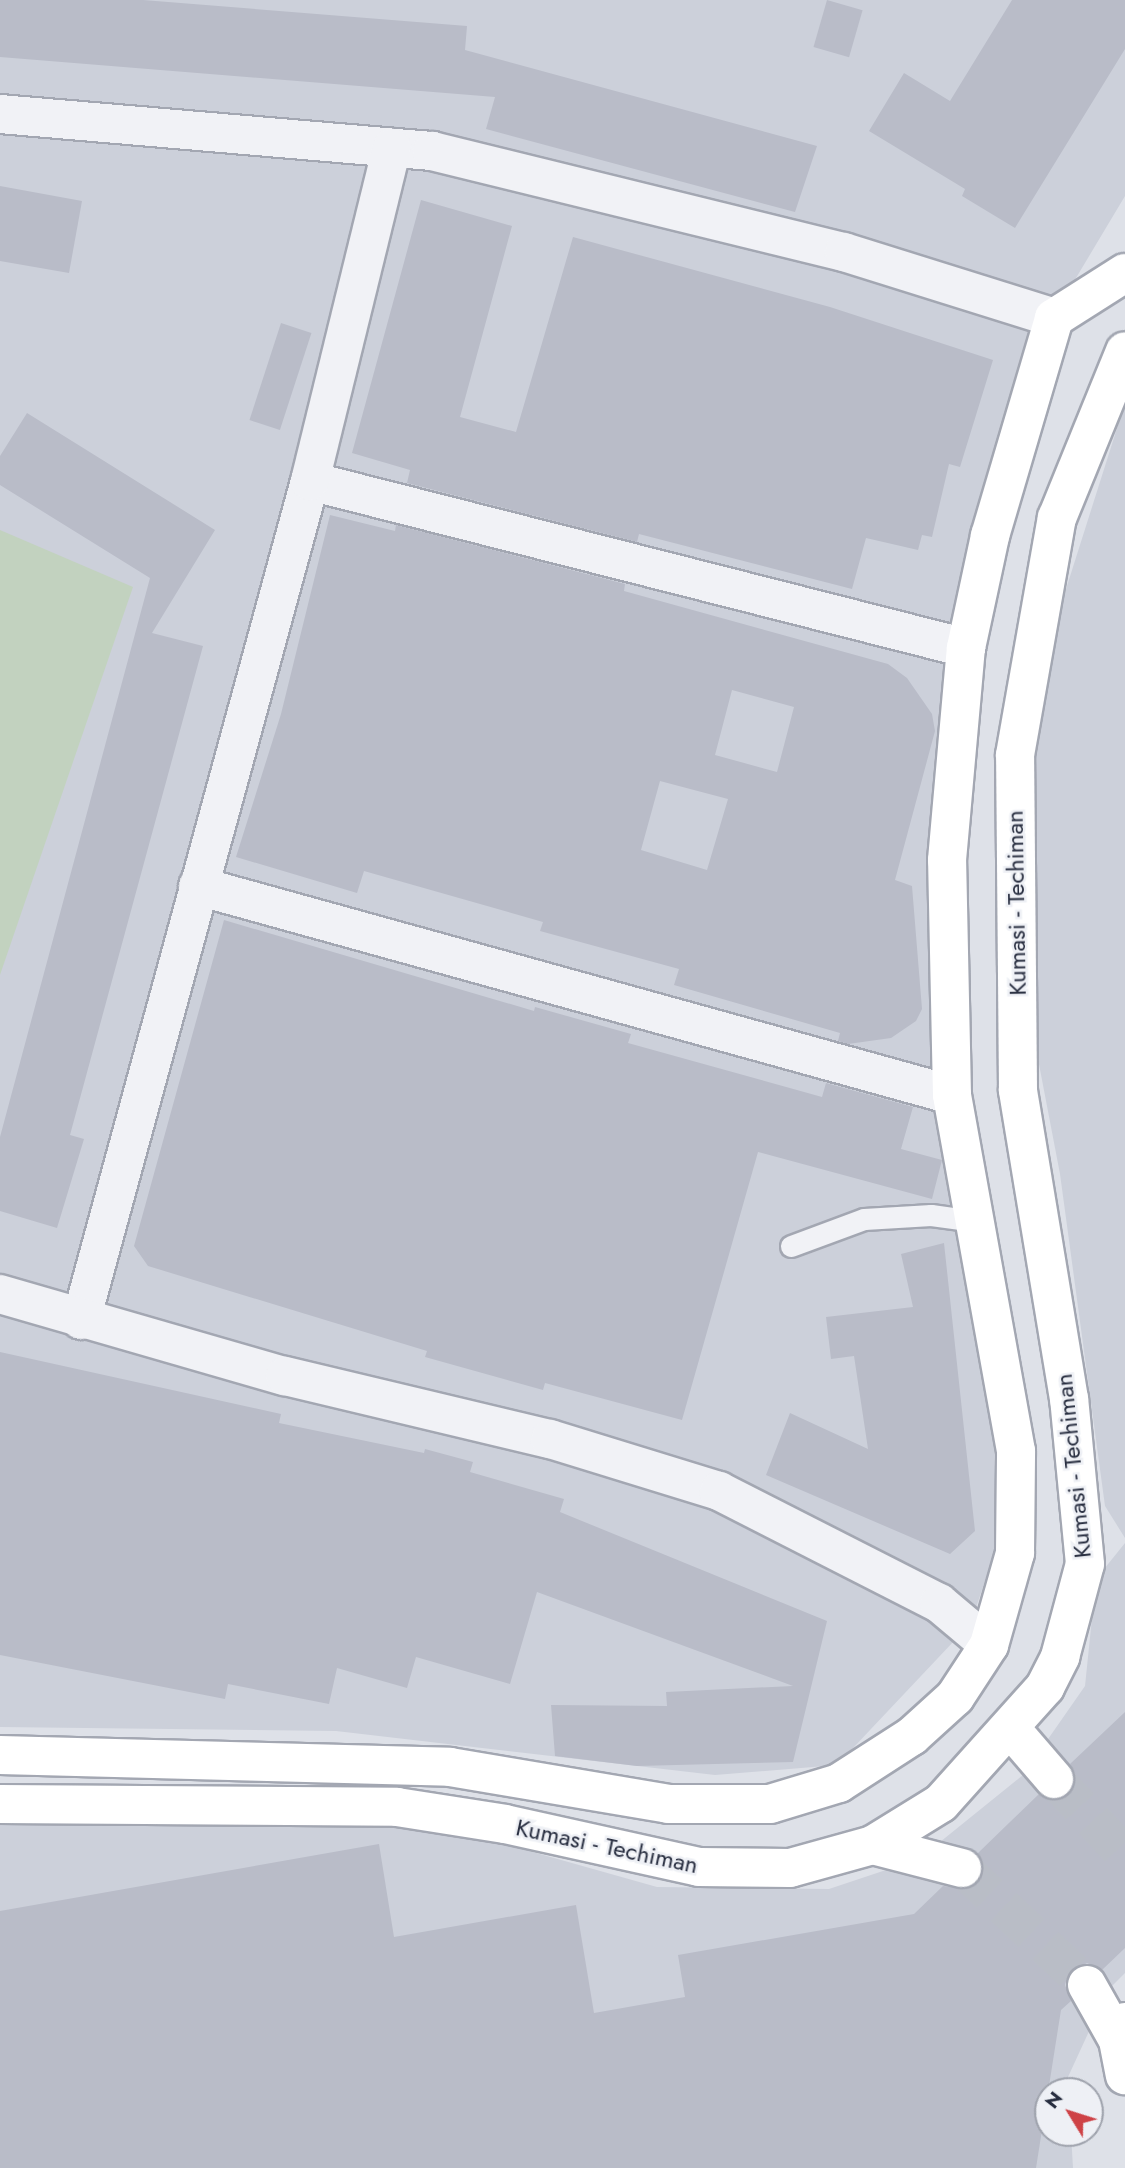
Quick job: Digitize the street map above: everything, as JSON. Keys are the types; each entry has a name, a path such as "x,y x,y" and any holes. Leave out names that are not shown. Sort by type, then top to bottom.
{"main road":[{"path":"0,1755 436,1766 668,1804 770,1804 839,1783 912,1736 955,1697 989,1645 1016,1553 1016,1451 952,1095 947,860 965,648 990,536 1054,318 1125,273"},
{"name":"Kumasi - Techiman","path":"0,1804 397,1807 505,1824 699,1867 790,1868 873,1845 941,1803 1011,1729 1045,1686 1060,1657 1084,1564 1069,1399 1018,1090 1015,755 1057,518 1125,351"},
{"path":"1011,1729 1054,1779"},
{"path":"873,1845 962,1868"},
{"path":"1087,1985 1123,2046"}],"street":[{"path":"0,114 432,152 844,252 1054,318"},
{"path":"81,1320 310,481 392,148"},
{"path":"310,481 965,648"},
{"path":"198,886 952,1095"},
{"path":"0,1294 81,1320 285,1376 550,1438 719,1491 939,1603 989,1645"}],"lane":[{"path":"791,1246 864,1219 931,1215 974,1221"}],"shaded area":[{"path":"0,0 1125,0 1125,196 1073,283 1020,422 955,779 968,1140 1003,1526 971,1623 837,1765 715,1775 336,1731 0,1727"},
{"path":"1125,403 1125,1538 1105,1506 1060,1174 1038,1059 1031,744 1060,608"},
{"path":"1125,1543 1125,1973 1108,1990 1068,2077 1034,2077 1034,2147 1072,2147 1073,2168 0,2168 0,1810 427,1822 657,1887 829,1889 919,1859 1023,1775 1085,1686 1096,1579"}],"green space":[{"path":"0,530 133,587 0,975"}],"building":[{"path":"0,0 143,0 467,26 465,50 817,146 795,212 486,129 495,97 0,57"},
{"path":"827,0 863,10 849,57 813,47"},
{"path":"1012,0 1125,0 1125,49 1015,228 962,196 965,189 869,131 904,73 950,101"},
{"path":"0,186 82,201 69,273 0,261"},
{"path":"421,200 512,226 460,417 516,432 573,237 830,307 993,360 960,467 949,464 932,537 922,535 918,550 866,538 852,589 639,534 637,542 407,483 410,470 352,453"},
{"path":"281,323 311,333 280,430 249,420"},
{"path":"27,413 215,530 152,633 203,646 70,1135 84,1139 57,1228 0,1211 0,1137 150,578 0,485 0,456"},
{"path":"330,515 395,531 396,525 625,584 624,591 888,664 907,678 932,714 935,731 895,880 912,886 922,1009 916,1021 891,1038 848,1044 838,1041 840,1033 674,985 679,969 540,931 543,922 364,871 357,893 236,857 281,714","holes":["732,690 794,707 777,772 715,755","660,781 728,799 707,870 641,850"]},
{"path":"224,920 534,1011 535,1007 631,1034 628,1043 822,1097 826,1083 913,1107 901,1149 942,1160 932,1199 758,1152 682,1420 545,1383 543,1390 425,1357 427,1351 148,1266 134,1246"},
{"path":"944,1243 975,1531 950,1554 766,1475 790,1413 868,1449 854,1356 831,1359 826,1317 913,1307 901,1254"},
{"path":"0,1352 281,1414 279,1423 424,1453 425,1449 473,1462 470,1472 564,1499 560,1512 827,1621 793,1762 637,1766 555,1756 551,1705 667,1706 666,1692 793,1686 537,1592 510,1684 416,1657 407,1688 337,1668 329,1704 228,1684 225,1699 0,1655"},
{"path":"1125,1712 1125,1948 1102,1970 1087,1963 1068,1974 1065,1985 1071,2001 1061,2010 1050,2077 1034,2077 1034,2147 1039,2147 1036,2168 0,2168 0,1911 379,1844 394,1937 576,1905 594,2013 685,1997 678,1955 914,1914 943,1886 967,1889 977,1884 983,1873 978,1853 1039,1794 1057,1801 1069,1795 1076,1776 1070,1764"}],"tunnel":[{"path":"1054,1779 1125,1855"},
{"path":"962,1868 1087,1985"}]}
